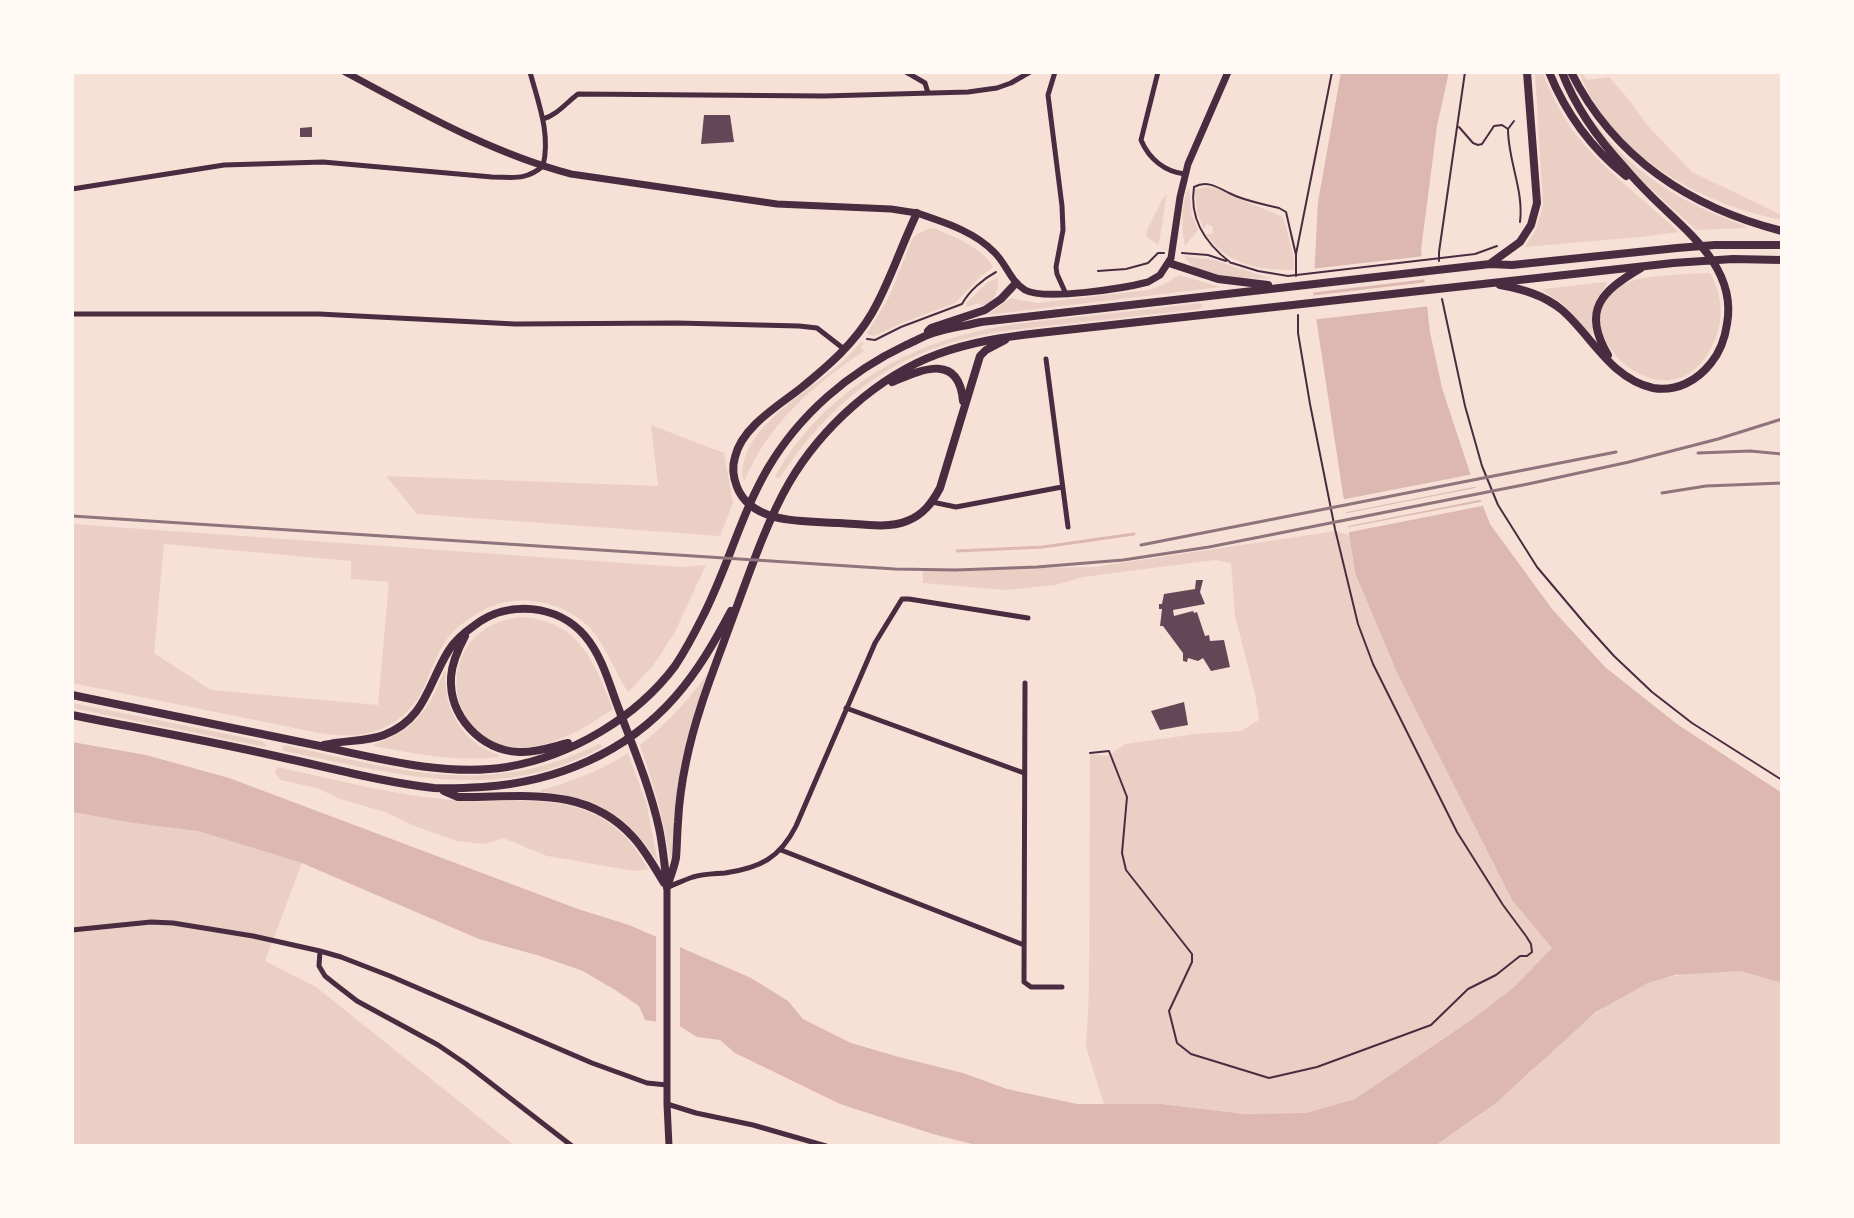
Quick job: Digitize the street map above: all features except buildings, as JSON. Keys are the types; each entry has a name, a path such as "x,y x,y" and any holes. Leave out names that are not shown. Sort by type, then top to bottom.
{"main road":[{"path":"345,72 458,131 543,166 571,174 777,204 917,213 941,221 984,243 1000,258 1016,283 1033,293 1046,295 1144,284 1160,275 1173,253 1185,174 1228,72"},
{"path":"1490,264 1520,242 1531,225 1537,203 1527,72"},
{"path":"1549,72 1561,100 1591,144 1608,162 1652,197"},
{"path":"1492,283 1519,289 1551,302 1614,366 1631,379 1649,387 1681,386 1700,375 1713,361 1727,328 1729,302 1726,287 1707,252 1601,142 1575,104 1562,72"},
{"path":"1571,72 1606,127 1659,175 1716,210 1782,231"},
{"path":"917,213 865,324 845,349 746,435 735,455 733,466 740,494 751,506 777,517 894,524 922,513 932,502 944,475 983,352 1013,336"},
{"path":"72,695 414,765 481,769 528,762 584,740 618,720 648,695 675,665 687,646 717,585 753,497 768,468 802,422 838,387 882,356 922,337 996,320 1490,264 1512,265 1715,245 1782,245"},
{"path":"667,887 676,860 679,804 686,759 745,585 776,508 804,459 833,424 907,368 940,353 1013,336 1644,266 1715,260 1782,260"},
{"path":"1169,263 1218,279 1293,286"},
{"path":"1614,366 1601,344 1596,314 1603,297 1615,283 1644,266"},
{"path":"922,337 931,328 985,310 1016,283"},
{"path":"876,389 927,368 942,369 951,373 960,385 963,408"},
{"path":"72,715 362,776 437,788 527,782 568,770 606,752 643,728 674,698 700,664 745,585"},
{"path":"318,746 386,734 407,720 426,698 454,643 476,624 498,613 528,608 548,612 573,625 584,635 606,674 660,830 667,887 669,1146"},
{"path":"468,631 453,663 451,688 458,712 473,733 494,747 519,752 584,740"},
{"path":"437,788 458,797 553,797 586,804 609,815 635,839 667,887"}],"street":[{"path":"72,189 224,165 327,162 492,177 533,174 543,166 547,142 530,72"},
{"path":"906,72 925,83 928,93"},
{"path":"543,119 552,116 578,94 824,96 968,92 997,88 1030,72"},
{"path":"1055,72 1048,95 1063,230 1056,267 1066,294"},
{"path":"1158,72 1141,140 1162,167 1185,174"},
{"path":"72,314 319,314 515,324 799,326 817,328 845,349"},
{"path":"1046,359 1068,527"},
{"path":"932,502 956,507 1062,487"},
{"path":"667,887 694,877 756,866 781,850 796,826 875,643 902,599 1028,618"},
{"path":"1025,683 1024,982 1031,987 1062,987"},
{"path":"846,708 1024,773"},
{"path":"781,850 1024,945"},
{"path":"72,930 151,922 233,932 320,951 390,976 592,1063 647,1083 667,1085"},
{"path":"320,951 319,966 335,984 357,1001 438,1045 466,1064 572,1146"},
{"path":"667,1104 826,1146"}],"path":[{"path":"1293,286 1296,255 1332,72"},
{"path":"1439,266 1465,72"},
{"path":"1514,121 1508,129 1508,142 1522,206 1518,229"},
{"path":"1458,126 1478,145 1482,144 1494,126 1502,125 1508,129"},
{"path":"1231,263 1211,246 1198,223 1192,205 1197,184 1221,187 1229,193 1286,212 1296,255"},
{"path":"1184,253 1208,255 1258,271 1288,276 1467,255 1489,250 1502,243"},
{"path":"1098,271 1126,269 1148,263 1158,253"},
{"path":"864,337 875,340 962,304 986,278 997,272"},
{"path":"1442,293 1465,406 1482,466 1498,505 1537,567 1614,656 1652,692 1692,723 1782,780"},
{"path":"1090,753 1109,751 1127,797 1122,853 1126,870 1192,954 1192,962 1169,1011 1177,1043 1191,1054 1269,1078 1317,1067 1431,1025 1468,989 1496,975 1520,956 1532,952 1531,944 1457,832 1373,664 1358,624 1321,463 1298,333 1298,317"}],"shaded area":[{"path":"1341,72 1449,72 1437,126 1421,250 1430,332 1442,388 1470,473 1490,524 1552,609 1605,667 1677,724 1782,793 1782,983 1740,971 1675,975 1648,983 1596,1012 1496,1103 1435,1146 980,1146 840,1104 735,1053 720,1040 697,1037 678,1025 645,1020 639,1006 583,971 479,939 302,863 198,831 72,812 72,742 146,755 229,778 578,909 629,925 751,978 788,1001 803,1019 851,1043 963,1073 1007,1089 1077,1104 1161,1104 1245,1114 1306,1113 1355,1099 1471,1020 1514,987 1552,948 1512,900 1398,675 1355,573 1313,298 1318,202"},
{"path":"1535,72 1542,72 1582,143 1679,232 1525,247 1536,229 1543,205"},
{"path":"1579,72 1587,80 1609,77 1649,127 1692,172 1782,215 1782,220 1720,202 1661,171 1635,151 1613,127 1594,101"},
{"path":"1575,92 1608,139 1647,176 1693,204 1745,228 1696,230 1612,149 1597,131"},
{"path":"1209,187 1281,216 1294,258 1294,270 1256,267 1223,253 1206,234 1212,234 1213,227 1207,224 1204,229 1197,213 1195,189"},
{"path":"1189,188 1192,215 1198,230 1185,246 1183,209"},
{"path":"1167,194 1158,245 1146,236 1147,230"},
{"path":"930,228 968,244 993,267 955,303 874,336 867,334 890,295 912,239"},
{"path":"1184,256 1214,260 1272,279 1211,274 1191,264"},
{"path":"1710,273 1720,299 1719,326 1713,344 1694,370 1671,380 1647,377 1625,364 1609,346 1600,324 1603,303 1620,286 1664,275"},
{"path":"1179,275 1221,287 987,315 1011,298 1037,303 1148,290"},
{"path":"998,278 997,291 990,301 982,306 980,303 967,307 966,303 988,282"},
{"path":"1607,283 1595,307 1591,336 1565,306 1542,290 1543,289"},
{"path":"1199,303 1203,305 1200,309 993,333 919,354 865,385 841,405 798,452 779,479 775,476 813,424 836,401 889,365 918,351 948,339 1003,326"},
{"path":"861,342 864,351 810,392 779,424 765,442 744,482 743,465 759,432 838,366"},
{"path":"651,425 724,453 733,503 720,536 417,514 386,476 658,486"},
{"path":"72,524 681,567 706,565 675,632 653,666 628,692 602,644 585,623 555,606 524,601 510,601 491,607 460,626 443,645 423,690 409,710 390,725 371,733 319,733 72,683","holes":["164,544 351,561 351,579 389,582 378,705 211,690 154,653"]},
{"path":"1336,531 1349,535 1355,573 1398,675 1512,900 1552,948 1514,987 1471,1020 1355,1099 1306,1113 1245,1114 1161,1104 1104,1104 1086,1047 1090,754 1108,756 1125,744 1241,731 1259,720 1235,616 1231,563 1215,560 1007,590 923,583 923,569 1094,567"},
{"path":"520,617 557,626 582,646 599,675 613,709 573,733 529,747 500,744 478,732 463,712 457,689 459,665 470,643 490,626"},
{"path":"711,669 682,763 670,860 658,802 640,745 678,710"},
{"path":"444,671 448,698 458,723 475,742 499,757 452,758 374,746 400,733 419,717"},
{"path":"72,703 262,741 267,745 72,708"},
{"path":"284,745 404,770 480,775 518,771 557,761 602,745 601,748 561,765 522,776 483,780 404,775 282,749"},
{"path":"628,753 646,802 658,863 635,833 609,811 578,798 541,792 597,770"},
{"path":"277,767 430,798 566,805 592,813 611,825 628,840 648,869 635,871 547,856 503,838 485,844 457,841 317,788 280,780 275,772"},
{"path":"72,812 198,831 302,863 265,961 316,987 515,1146 72,1146"},
{"path":"1740,971 1782,983 1782,1146 1435,1146 1488,1109 1586,1021 1627,993 1671,977"}],"pier":[{"path":"1425,256 1428,279 1309,293 1310,269"},
{"path":"1428,282 1431,306 1311,320 1309,296"},
{"path":"1474,474 1479,486 1342,513 1340,500"},
{"path":"1480,487 1484,499 1344,527 1342,514"},
{"path":"1485,501 1487,505 1345,533 1344,528"},
{"path":"656,932 680,943 680,1031 656,1025"}],"waterway":[{"path":"957,551 1043,547 1134,534"}],"railway":[{"path":"72,516 895,569 1037,567 1123,560 1209,547 1528,484 1629,462 1782,419"},
{"path":"1698,453 1750,451 1782,454"},
{"path":"1141,545 1616,452"},
{"path":"1662,493 1706,486 1782,483"}]}
